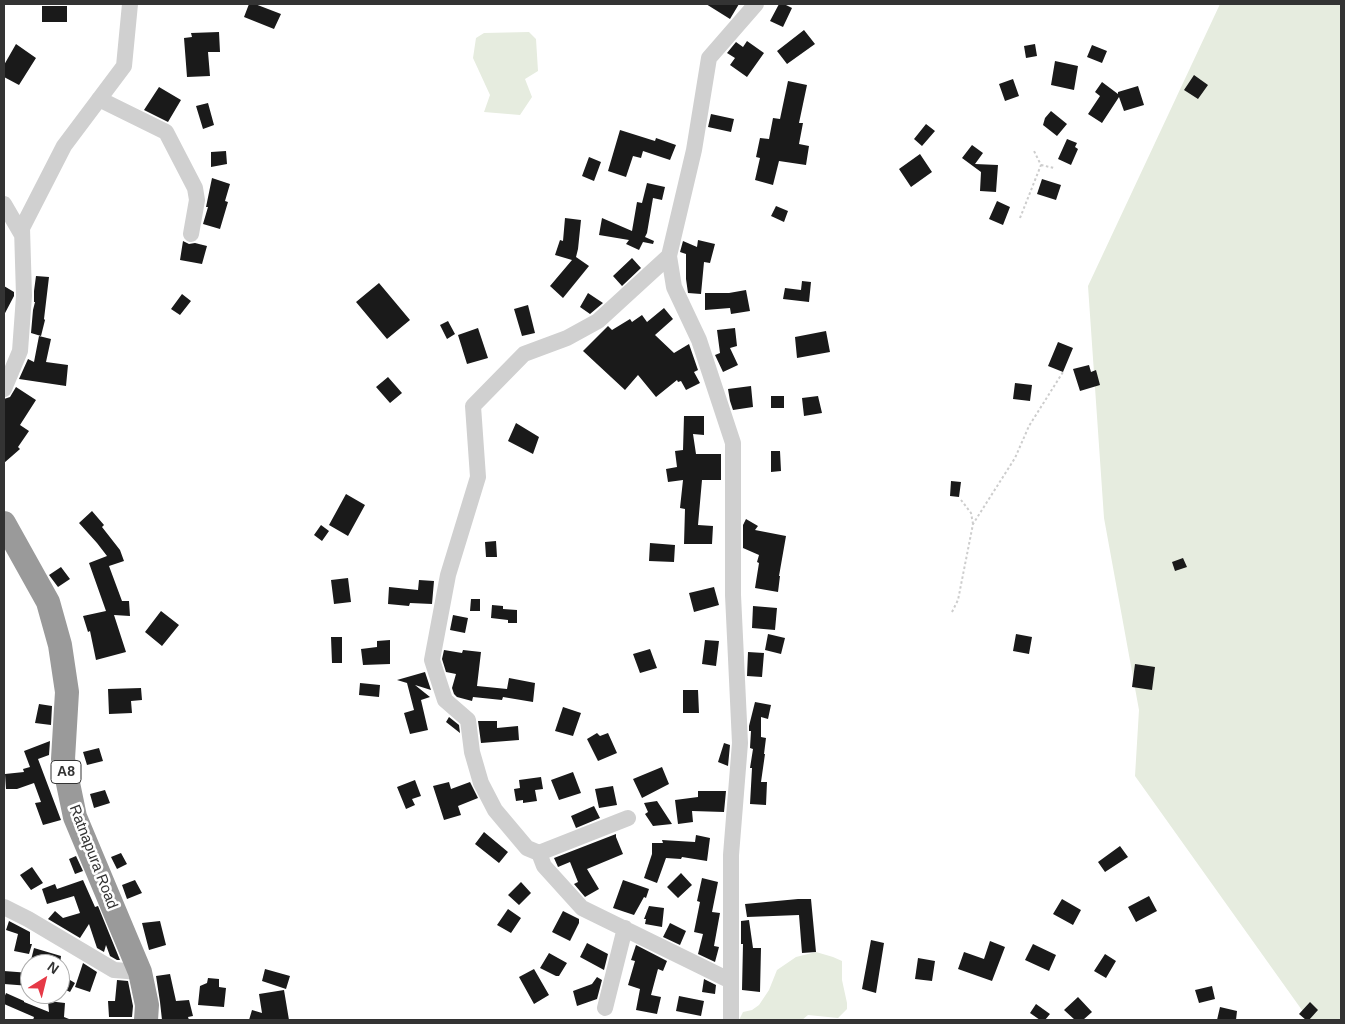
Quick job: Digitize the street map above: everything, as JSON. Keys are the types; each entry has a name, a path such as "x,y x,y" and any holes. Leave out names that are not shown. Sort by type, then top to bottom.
{"highway":[{"name":"Ratnapura Road","path":"4,523 48,602 60,645 67,692 63,759 74,817 140,972 146,1005 146,1020"}],"street":[{"path":"4,389 20,351 24,296 22,228 64,146 124,66 130,4"},
{"path":"731,1020 731,855 740,743 732,596 734,443 699,340 674,288 669,256 694,150 709,58 756,4"},
{"path":"99,99 166,132 195,188 197,200 191,234"},
{"path":"4,204 22,236"},
{"path":"669,256 598,321 567,338 524,354 473,406 478,476 448,575 432,660 445,700 468,720 472,752 481,783 496,810 527,848 539,854 544,866 582,908 731,981"},
{"path":"539,854 628,818"},
{"path":"4,907 28,919 114,970 140,972"},
{"path":"605,1008 625,928"}],"path":[{"path":"1020,218 1041,165 1033,149"},
{"path":"1041,165 1054,168"},
{"path":"952,612 958,600 974,524 1015,458 1029,426 1063,372"},
{"path":"961,500 971,513 974,524"}],"shaded area":[{"path":"1220,4 1341,4 1341,1020 1309,1020 1135,776 1139,710 1104,518 1088,286"},
{"path":"529,32 536,39 538,71 525,79 532,97 520,115 484,112 490,95 473,58 476,38 484,33"},
{"path":"816,952 842,961 842,980 847,1009 838,1018 808,1015 802,1020 739,1020 743,1012 752,1010 759,1005 769,990 777,970 796,957"}],"building":[{"path":"249,4 255,4 281,14 274,29 244,17"},
{"path":"706,4 739,4 730,19"},
{"path":"779,4 792,8 783,27 770,21"},
{"path":"42,6 67,6 67,22 42,22"},
{"path":"804,30 815,44 787,64 777,51"},
{"path":"219,32 220,52 208,52 210,76 187,77 184,38 192,37 191,33"},
{"path":"747,41 764,53 747,77 730,65 735,58 727,53 736,42 743,47"},
{"path":"16,44 36,58 19,85 4,77 4,65"},
{"path":"1035,44 1037,56 1026,58 1024,46"},
{"path":"1092,45 1107,51 1102,63 1087,57"},
{"path":"1055,61 1078,66 1074,90 1051,85"},
{"path":"1194,75 1208,85 1198,99 1184,90"},
{"path":"1013,79 1019,96 1005,101 999,84"},
{"path":"788,81 807,85 799,123 803,123 799,144 809,146 806,165 779,161 773,185 755,180 760,158 756,157 760,138 769,139 773,118 780,119"},
{"path":"1102,82 1118,94 1118,92 1138,86 1144,105 1124,111 1119,97 1102,123 1088,114 1100,96 1095,92"},
{"path":"159,87 181,100 168,122 144,110"},
{"path":"208,103 214,125 203,129 196,106"},
{"path":"1051,111 1067,124 1057,136 1043,125 1045,118"},
{"path":"711,114 734,119 731,132 708,127"},
{"path":"926,124 935,131 922,146 914,139"},
{"path":"620,130 655,141 656,138 676,145 670,160 643,151 641,158 633,156 626,177 608,171"},
{"path":"1067,139 1077,143 1075,147 1078,149 1071,165 1058,159"},
{"path":"972,145 983,153 975,164 998,165 996,192 980,191 981,172 962,158"},
{"path":"226,151 227,164 211,167 211,152"},
{"path":"920,154 932,172 911,187 899,169"},
{"path":"589,157 601,162 594,181 582,176"},
{"path":"212,178 230,184 225,201 228,202 220,229 203,224 208,207 206,207"},
{"path":"1042,179 1061,185 1056,200 1037,194"},
{"path":"647,183 665,187 662,200 653,198 645,237 654,241 653,244 643,242 639,250 626,244 629,240 599,235 602,218 632,231 637,202 642,203"},
{"path":"997,201 1010,207 1003,225 989,219"},
{"path":"776,206 788,211 784,222 771,216"},
{"path":"565,218 581,220 576,257 589,266 563,298 550,286 572,260 555,255 560,240 563,241"},
{"path":"698,240 715,244 710,263 704,262 701,294 688,293 686,254 680,252 683,241 697,247"},
{"path":"183,241 189,244 195,243 207,246 202,264 180,260"},
{"path":"632,258 641,268 622,286 613,276"},
{"path":"36,276 49,277 45,320 41,336 31,333"},
{"path":"802,281 811,282 809,302 783,299 785,288 801,290"},
{"path":"379,283 410,320 387,339 356,302"},
{"path":"4,286 14,292 14,296 4,315"},
{"path":"746,290 750,311 731,314 730,308 705,310 705,293 729,293"},
{"path":"588,293 603,303 590,314 580,307"},
{"path":"182,294 191,301 180,315 171,309"},
{"path":"528,305 535,333 522,336 514,309"},
{"path":"664,308 673,319 655,335 674,353 689,344 698,370 694,372 700,383 686,390 681,381 678,382 677,380 656,397 638,375 625,390 583,351 608,326 612,330 630,319 632,322 642,315 647,322"},
{"path":"448,321 455,334 447,339 440,325"},
{"path":"478,328 488,358 467,364 458,335"},
{"path":"735,328 737,346 730,348 738,365 723,372 715,355 720,353 717,330"},
{"path":"826,331 830,352 797,358 795,337"},
{"path":"39,336 51,339 46,362 68,365 66,386 19,379 28,359 34,362"},
{"path":"1058,342 1073,348 1063,372 1048,366"},
{"path":"1089,365 1091,372 1096,370 1100,385 1080,391 1073,369"},
{"path":"388,377 402,393 390,403 376,387"},
{"path":"1015,383 1032,385 1030,401 1013,399"},
{"path":"751,386 753,407 733,410 728,389"},
{"path":"16,387 36,400 20,425 29,431 18,447 20,449 4,463 4,399 10,397"},
{"path":"771,396 784,396 784,408 771,408"},
{"path":"818,396 822,413 804,416 802,398"},
{"path":"684,416 704,416 704,435 693,434 696,454 721,454 721,480 702,480 698,525 713,526 712,544 684,544 685,509 680,508 683,480 668,482 666,469 677,467 675,451 683,450"},
{"path":"516,423 539,437 533,454 508,441"},
{"path":"771,451 780,451 781,471 771,472"},
{"path":"951,481 961,482 959,497 950,496"},
{"path":"346,494 365,505 348,536 329,525"},
{"path":"92,511 104,525 102,527 120,550 124,561 109,566 122,601 129,601 130,616 114,615 126,652 96,660 90,631 88,632 83,616 106,611 89,563 107,556 79,523"},
{"path":"746,519 758,526 755,530 786,536 778,592 755,588 759,555 743,548 743,525"},
{"path":"321,525 329,531 322,541 314,535"},
{"path":"496,541 497,557 486,557 485,542"},
{"path":"650,543 675,545 674,562 649,561"},
{"path":"1183,558 1187,567 1175,571 1172,562"},
{"path":"61,567 70,579 58,587 49,575"},
{"path":"348,578 351,602 334,604 331,580"},
{"path":"419,580 434,581 432,604 410,603 409,606 388,604 389,587 418,590"},
{"path":"714,587 719,605 694,612 689,593"},
{"path":"471,599 480,599 480,611 470,611"},
{"path":"492,605 503,606 503,609 517,610 517,623 508,623 508,620 491,618"},
{"path":"753,606 777,608 775,630 752,628"},
{"path":"161,611 179,625 162,646 145,632"},
{"path":"453,615 468,618 465,633 450,630"},
{"path":"768,634 785,638 781,654 765,650"},
{"path":"1016,634 1032,637 1029,654 1013,651"},
{"path":"331,637 342,637 342,663 332,663"},
{"path":"390,640 390,664 363,665 361,649 377,647 377,641"},
{"path":"705,640 719,641 716,666 702,664"},
{"path":"650,649 657,668 640,673 633,654"},
{"path":"444,650 462,653 463,650 481,652 477,686 507,689 509,678 535,683 533,702 503,697 502,700 473,697 472,701 457,697 452,688 456,674 446,672 442,659"},
{"path":"748,652 764,653 762,677 747,676"},
{"path":"1135,664 1155,667 1152,690 1132,687"},
{"path":"425,672 431,690 415,685 430,697 421,700 428,730 410,734 404,713 414,710 407,683 397,680"},
{"path":"360,683 380,685 379,697 359,695"},
{"path":"141,688 142,700 131,701 132,713 109,714 108,689"},
{"path":"683,690 698,690 699,713 683,713"},
{"path":"755,702 771,705 768,719 761,717 761,737 766,738 761,782 767,782 766,805 750,804 752,768 750,768 753,749 750,748 751,731 749,731 749,726"},
{"path":"39,704 52,706 51,725 35,723"},
{"path":"563,707 581,713 573,736 555,731"},
{"path":"449,717 459,725 460,733 446,722"},
{"path":"478,721 497,721 497,728 518,726 519,740 481,743"},
{"path":"597,733 600,736 608,733 617,753 598,761 587,739"},
{"path":"50,741 49,755 38,759 61,820 43,825 35,803 41,802 34,783 17,789 6,789 5,774 24,772 23,769 30,767 24,751"},
{"path":"724,743 730,745 728,766 718,762"},
{"path":"99,748 103,761 87,765 83,752"},
{"path":"662,767 669,784 642,798 633,779"},
{"path":"573,772 581,793 559,800 551,780"},
{"path":"541,777 543,789 535,790 537,801 523,803 523,800 516,801 514,789 520,788 519,780"},
{"path":"415,780 421,796 412,799 415,805 406,809 397,787"},
{"path":"449,782 451,789 470,782 478,798 458,806 461,815 444,820 433,786"},
{"path":"613,786 617,805 599,808 595,789"},
{"path":"105,790 110,803 94,808 90,794"},
{"path":"698,791 726,791 724,812 692,811 693,822 678,824 675,800 698,797"},
{"path":"657,801 672,824 653,826 645,814 648,812 644,803"},
{"path":"594,806 600,818 576,828 571,816"},
{"path":"484,832 508,852 499,863 475,844"},
{"path":"616,834 623,854 587,869 599,889 585,897 574,884 578,882 570,862 558,867 554,858"},
{"path":"696,835 710,838 707,861 682,857 681,859 666,858 657,883 644,878 652,854 652,843 663,843 662,840 695,842"},
{"path":"1120,846 1128,857 1105,872 1098,862"},
{"path":"121,853 127,864 117,869 111,857"},
{"path":"76,856 83,871 75,874 69,859"},
{"path":"32,867 43,883 31,890 20,875"},
{"path":"681,873 692,885 678,898 667,887"},
{"path":"702,878 718,882 712,912 720,913 714,946 719,947 715,962 698,954 703,934 694,932 700,902 697,901"},
{"path":"83,880 95,907 98,906 120,960 110,956 106,945 104,952 97,948 89,924 80,938 48,919 55,911 63,918 80,913 74,896 47,904 42,889 55,884 57,889"},
{"path":"135,880 142,893 127,899 122,885"},
{"path":"623,880 649,889 646,898 644,897 634,915 613,908"},
{"path":"521,882 531,893 519,905 508,895"},
{"path":"1149,896 1157,911 1136,922 1128,907"},
{"path":"811,899 816,952 802,953 799,915 747,917 745,904"},
{"path":"1062,899 1081,910 1073,925 1053,914"},
{"path":"649,906 664,908 662,927 645,924 646,919 644,919"},
{"path":"508,909 521,918 511,933 497,925"},
{"path":"563,911 579,919 579,923 570,941 552,932"},
{"path":"749,920 753,948 761,948 760,992 742,990 743,944 741,944 741,921"},
{"path":"9,921 30,932 30,944 32,944 29,954 14,951 18,934 6,930"},
{"path":"160,921 166,945 149,950 142,923"},
{"path":"670,923 686,931 680,945 663,937"},
{"path":"871,940 884,943 876,993 862,989"},
{"path":"990,941 1005,947 992,981 958,969 964,952 984,959"},
{"path":"587,943 608,954 604,970 580,957"},
{"path":"1033,944 1056,955 1049,971 1025,960"},
{"path":"636,945 667,961 663,971 658,969 651,995 661,997 657,1014 636,1010 640,989 628,985 635,961 631,960"},
{"path":"34,948 54,954 32,954"},
{"path":"549,953 567,963 559,976 540,968"},
{"path":"1105,954 1116,961 1106,978 1094,971"},
{"path":"918,958 935,961 932,981 915,979"},
{"path":"83,963 97,972 90,992 75,987"},
{"path":"265,969 290,976 286,989 262,981"},
{"path":"534,969 549,995 534,1004 519,977"},
{"path":"4,971 20,972 20,985 4,984"},
{"path":"170,974 176,1001 189,1000 193,1016 188,1017 189,1020 162,1020 156,976"},
{"path":"597,977 602,980 597,999 577,1006 573,991 592,984"},
{"path":"208,978 219,979 219,987 226,988 224,1007 198,1005 200,986 207,983"},
{"path":"704,979 716,985 715,994 702,992"},
{"path":"70,980 75,983 70,992"},
{"path":"117,980 128,981 133,1006 132,1017 109,1017 108,1001 115,1001"},
{"path":"1212,986 1215,999 1199,1003 1195,990"},
{"path":"284,990 289,1020 249,1020 252,1010 262,1013 259,994"},
{"path":"6,993 20,999 20,1004 29,1004 49,1012 48,1004 65,1004 64,1017 69,1020 33,1020 34,1017 4,1004"},
{"path":"679,996 704,1001 701,1016 676,1011"},
{"path":"1078,997 1092,1012 1083,1020 1075,1020 1064,1010"},
{"path":"1310,1002 1318,1010 1309,1020 1306,1020 1299,1014"},
{"path":"1036,1004 1050,1014 1045,1020 1040,1020 1030,1013"},
{"path":"1220,1007 1237,1011 1236,1020 1217,1020"}]}
